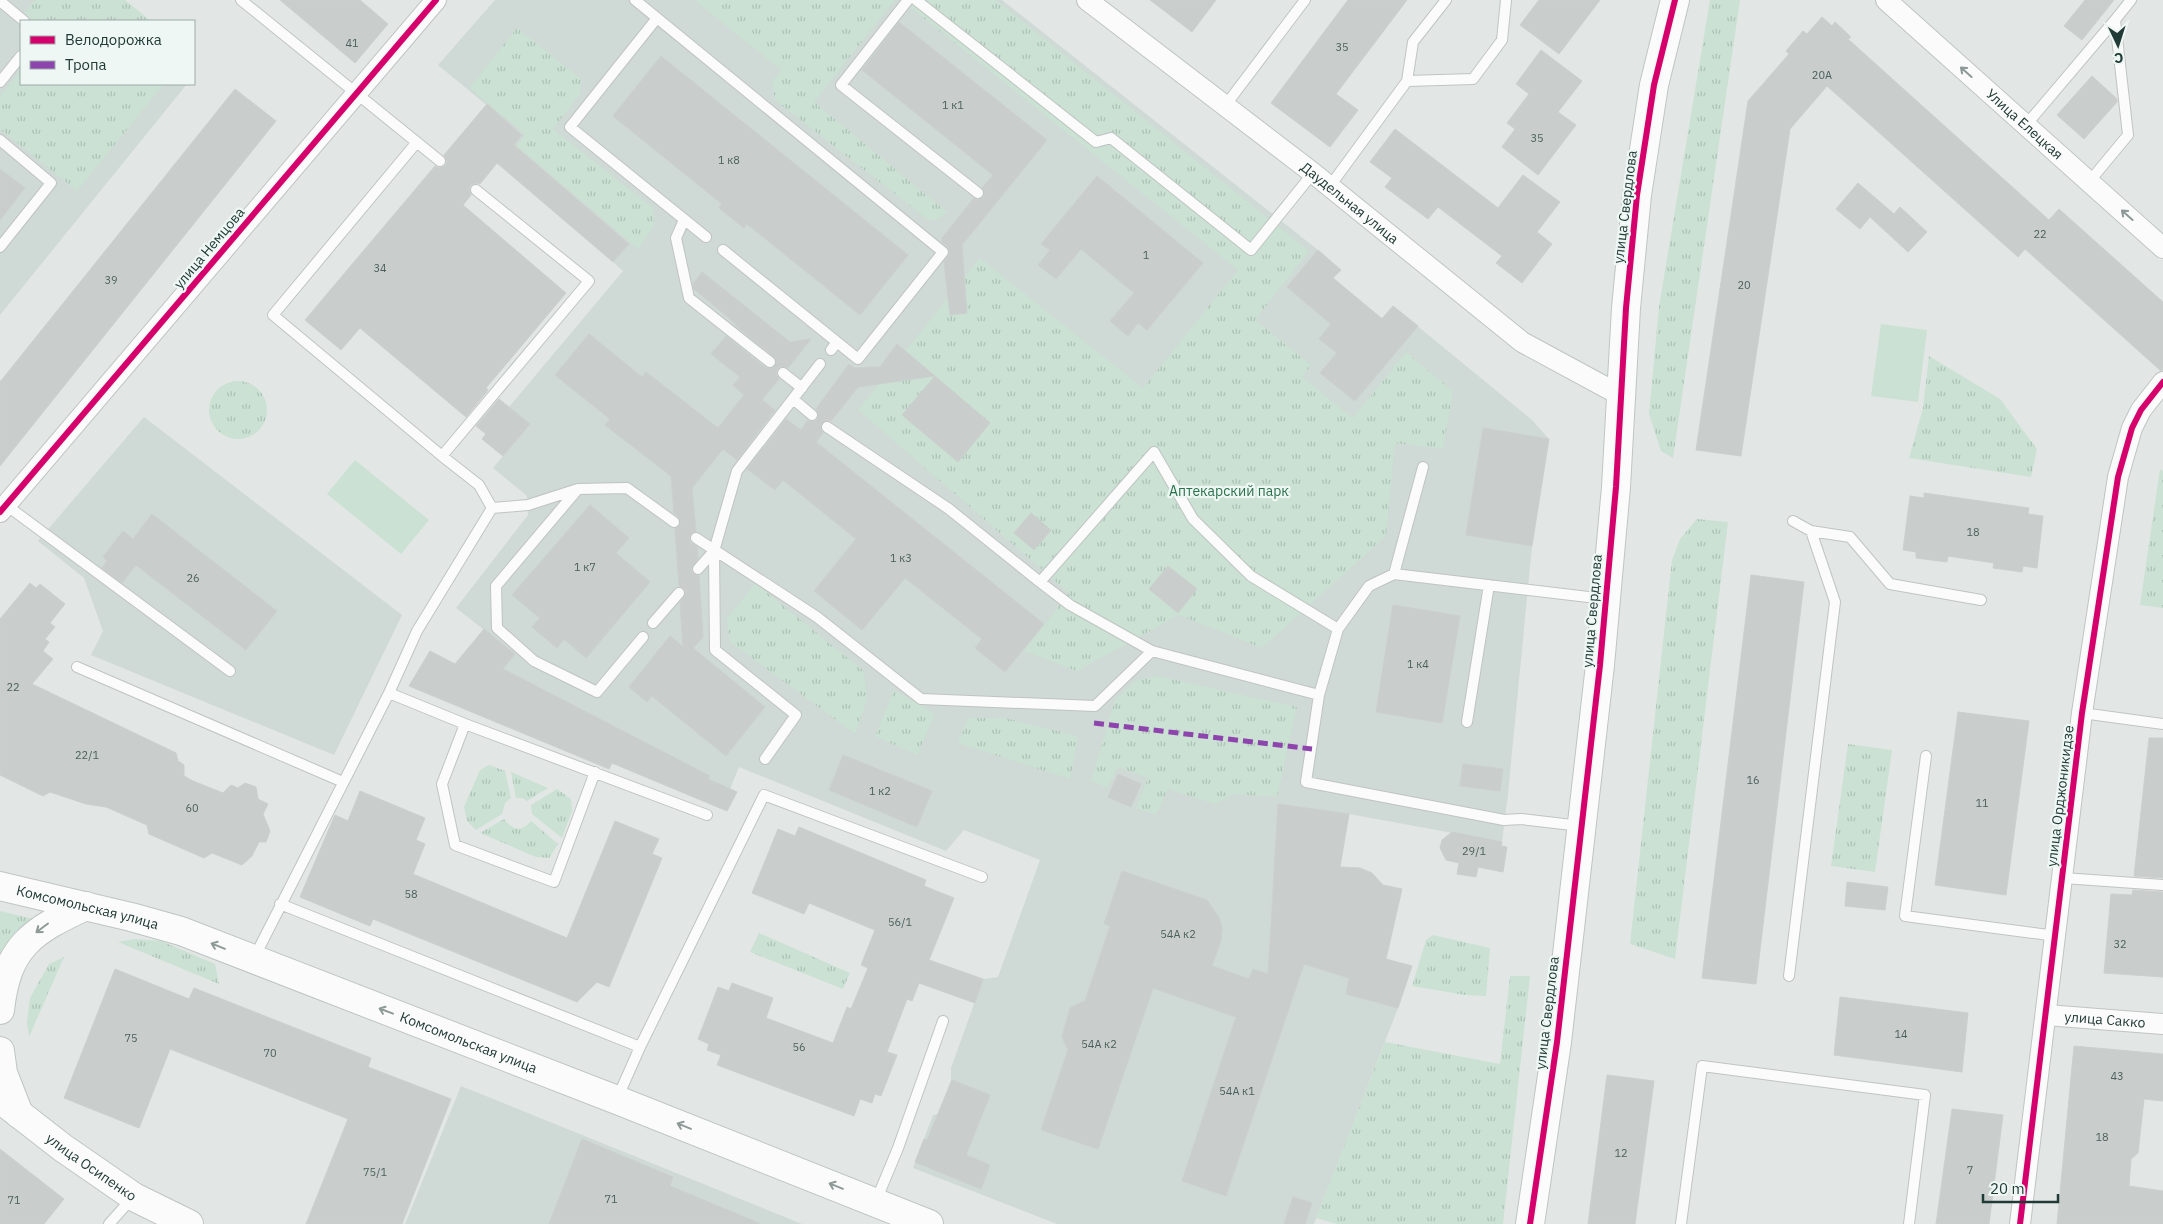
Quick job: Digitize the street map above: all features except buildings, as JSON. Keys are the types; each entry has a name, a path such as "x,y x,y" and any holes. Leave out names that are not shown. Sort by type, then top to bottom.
{"main road":[{"name":"улица Свердлова","path":"1530,1224 1557,1042 1606,600 1616,487 1620,396 1637,195 1654,85 1674,0"},
{"name":"Комсомольская улица","path":"0,886 181,931 930,1224"},
{"path":"0,1010 2,990 11,964 26,940 48,924 86,906"},
{"path":"0,1051 10,1106"},
{"name":"улица Осипенко","path":"10,1106 63,1148 134,1197 189,1224"}],"street":[{"name":"улица Немцова","path":"3,508 436,0"},
{"name":"Даудельная улица","path":"1087,0 1330,186 1522,342 1620,396"},
{"name":"Улица Елецкая","path":"1886,0 2163,248"},
{"name":"улица Орджоникидзе","path":"2020,1224 2082,713 2118,477 2132,428 2142,410 2163,382"},
{"name":"улица Сакко","path":"2046,1015 2163,1024"}],"lane":[{"path":"241,0 440,161"},
{"path":"635,0 943,252 858,359 834,346 723,250"},
{"path":"908,0 841,85 978,193"},
{"path":"916,0 1096,142 1110,138 1252,250 1313,173"},
{"path":"1225,106 1305,0"},
{"path":"1330,186 1407,81 1413,42 1446,0"},
{"path":"1407,81 1473,79 1502,40 1506,0"},
{"path":"2026,125 2131,0"},
{"path":"0,1 23,20"},
{"path":"657,18 570,127 706,237"},
{"path":"2089,182 2128,135 2115,20"},
{"path":"0,82 20,57"},
{"path":"0,140 51,183 0,247"},
{"path":"418,142 273,315 442,456 480,485 492,508"},
{"path":"442,456 588,282 476,190"},
{"path":"684,220 676,238 689,298 770,362"},
{"path":"765,759 796,715 714,650 714,551 737,471 820,364"},
{"path":"783,373 802,388"},
{"path":"793,399 812,415"},
{"path":"827,427 949,510 1070,605 1152,651 1319,695"},
{"path":"1040,582 1154,452 1194,519 1251,576 1338,629"},
{"path":"1394,574 1423,467"},
{"path":"492,508 528,505 578,488 627,488 674,522"},
{"path":"578,488 496,586 496,628 534,661 597,692 643,637"},
{"path":"3,508 230,671"},
{"path":"252,960 389,693 417,631 492,508"},
{"path":"1793,520 1811,531 1850,537 1890,584 1981,600"},
{"path":"1789,976 1835,602 1811,531"},
{"path":"696,538 817,617 921,699 1095,706 1152,651"},
{"path":"698,569 714,551"},
{"path":"1582,826 1521,819 1504,820 1306,782 1319,695 1338,629 1370,586 1394,574 1606,600"},
{"path":"1467,722 1489,585"},
{"path":"653,623 679,592"},
{"path":"77,667 343,782"},
{"path":"389,693 465,724 707,815"},
{"path":"2082,713 2163,724"},
{"path":"465,724 442,784 455,845 554,882 595,772"},
{"path":"1926,756 1906,916 2056,936"},
{"path":"616,1100 640,1047 764,795 982,877"},
{"path":"2063,878 2163,884"},
{"path":"280,904 640,1047"},
{"path":"876,1202 898,1148 943,1022"},
{"path":"1681,1224 1702,1066 1926,1094 1909,1224"},
{"path":"109,1224 134,1197"}],"shaded area":[{"path":"0,0 120,0 146,20 20,20 20,85 186,85 0,315"},
{"path":"495,0 1002,0 1318,250 1341,270 1333,278 1382,318 1393,306 1532,420 1549,439 1532,546 1502,842 1349,814 1278,804 1269,953 1349,978 1346,994 1398,1008 1314,1224 1057,1224 913,1168 933,1115 938,1114 951,1080 951,1068 983,979 998,977 1040,860 964,830 946,851 739,767 730,789 680,766 503,669 515,654 456,608 528,515 527,496 493,468 529,424 509,407 623,271 613,262 629,244 514,145 522,134 438,65"},
{"path":"144,417 402,615 334,755 91,655 103,631 84,578 38,541"},
{"path":"461,1086 802,1224 405,1224"}],"green space":[{"path":"35,0 125,0 150,20 33,20 24,14"},
{"path":"694,0 895,0 814,102 947,212 931,221 923,216 775,100 772,82 781,70"},
{"name":"Аптекарский парк","path":"901,0 996,0 1309,251 1255,320 1311,365 1302,377 1353,418 1406,352 1453,391 1443,449 1395,443 1386,536 1262,648 1179,615 1077,671 1024,651 1069,593 858,410 980,258 1143,388 1238,270"},
{"path":"1710,0 1740,0 1673,458 1661,451 1649,414 1659,307"},
{"path":"517,28 581,79 580,94 553,129 653,208 654,227 638,249 517,146 525,134 469,88"},
{"path":"20,71 20,85 163,85 77,191 0,129 0,96"},
{"path":"1881,324 1927,330 1918,402 1871,396"},
{"path":"1929,356 2000,399 2037,449 2031,477 1909,458 1923,408"},
{"path":"232,381 244,381 259,389 267,404 267,416 259,431 244,439 232,439 217,431 209,416 209,404 217,389"},
{"path":"355,460 429,520 401,554 327,494"},
{"path":"2160,469 2163,471 2163,608 2140,605"},
{"path":"1697,519 1728,522 1675,959 1630,944 1672,560 1680,539"},
{"path":"755,583 864,671 867,699 855,734 730,642 727,619"},
{"path":"1158,676 1297,707 1277,797 1234,794 1215,804 1168,789 1156,815 1136,808 1148,778 1118,767 1108,788 1091,781 1115,700 1135,681"},
{"path":"894,690 935,714 917,755 875,736"},
{"path":"968,718 1005,718 1078,736 1070,779 958,743"},
{"path":"1848,744 1892,750 1875,872 1831,866"},
{"path":"489,765 505,771 511,798 505,803 502,814 476,830 467,821 464,807 480,770"},
{"path":"511,772 548,788 527,801 522,798 516,798"},
{"path":"557,789 571,799 572,811 562,838 532,814 531,805"},
{"path":"504,819 517,829 524,827 531,821 558,844 549,858 536,857 480,833"},
{"path":"0,911 33,919 15,932 0,960"},
{"path":"759,933 850,973 843,989 750,952"},
{"path":"1433,935 1490,948 1486,996 1465,995 1412,986 1426,940"},
{"path":"135,939 161,941 215,964 219,984 118,942"},
{"path":"64,957 29,1037 27,1022 30,998 49,964"},
{"path":"1510,976 1530,976 1503,1224 1337,1224 1316,1218 1385,1042 1500,1064"}],"marked path":[{"path":"1094,723 1312,749"}],"cycle path":[{"path":"0,512 436,0"},
{"path":"1530,1224 1557,1042 1600,665 1616,487 1626,308 1637,195 1654,85 1675,0"},
{"path":"2020,1224 2082,713 2118,477 2132,428 2141,410 2163,382"}]}
